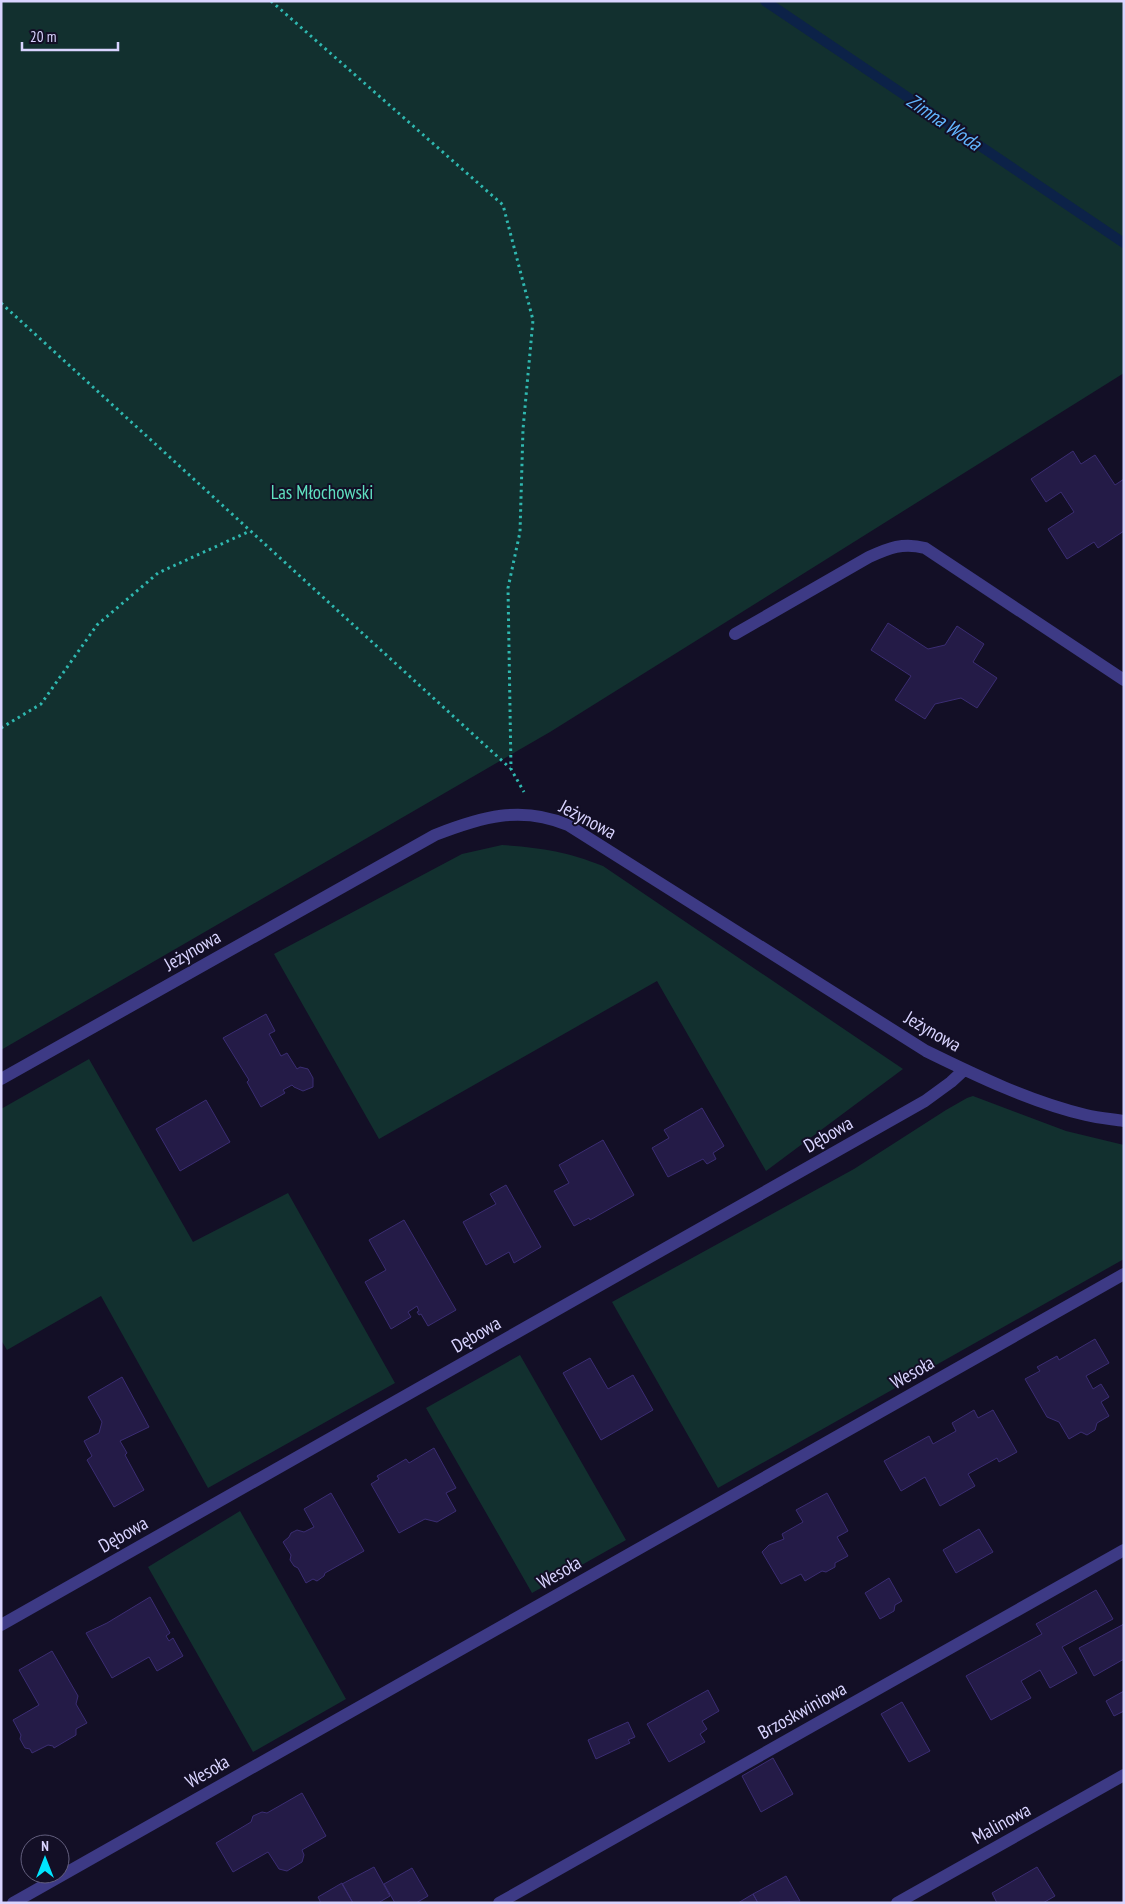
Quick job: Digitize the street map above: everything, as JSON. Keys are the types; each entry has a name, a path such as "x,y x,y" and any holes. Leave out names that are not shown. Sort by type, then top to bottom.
{"street":[{"path":"735,634 869,557 884,550 912,544 925,548 1124,680"},
{"name":"Jeżynowa","path":"1,1079 435,836 478,819 518,814 538,815 568,825 926,1051 964,1070 1053,1106 1086,1115 1124,1121"},
{"name":"Dębowa","path":"1,1625 925,1101 964,1070"},
{"name":"Wesoła","path":"13,1903 1124,1274"},
{"name":"Brzoskwiniowa","path":"499,1903 1124,1550"},
{"name":"Malinowa","path":"897,1903 1124,1775"}],"path":[{"path":"271,1 503,205 533,320 523,430 520,532 508,588 511,769"},
{"path":"1,304 511,769 538,815"},
{"path":"1,728 41,704 97,625 158,573 250,531"}],"green space":[{"name":"Las Młochowski","path":"1,1 1124,1 1124,373 550,732 1,1050"},
{"path":"502,845 553,851 603,866 903,1069 766,1171 657,981 379,1139 274,954 462,854"},
{"path":"89,1059 193,1242 288,1193 395,1383 208,1488 101,1296 7,1350 1,1340 1,1109"},
{"path":"973,1096 1066,1131 1124,1145 1124,1259 718,1488 612,1302 854,1169 946,1110"},
{"path":"520,1355 626,1540 532,1593 426,1408"},
{"path":"240,1511 346,1699 253,1752 148,1567"}],"building":[{"path":"1073,451 1081,464 1095,455 1115,485 1124,479 1124,531 1098,548 1094,542 1067,559 1048,529 1074,512 1061,492 1046,502 1031,479"},
{"path":"888,623 928,649 945,645 957,626 984,644 973,662 997,678 977,708 961,698 935,704 925,719 895,700 911,676 871,650"},
{"path":"266,1014 275,1031 269,1034 281,1056 287,1053 297,1069 300,1067 308,1069 313,1078 313,1087 303,1091 292,1085 283,1090 285,1093 261,1107 247,1082 249,1080 223,1038"},
{"path":"206,1100 230,1142 180,1171 156,1129"},
{"path":"702,1108 724,1146 713,1153 716,1159 707,1164 703,1159 668,1177 652,1148 669,1138 664,1130"},
{"path":"603,1140 634,1195 590,1220 589,1218 574,1226 554,1191 569,1183 559,1165"},
{"path":"506,1185 541,1247 514,1263 509,1252 486,1265 463,1222 496,1204 490,1194"},
{"path":"404,1220 456,1310 428,1326 421,1314 419,1315 417,1312 419,1311 417,1306 408,1312 411,1317 391,1329 365,1282 386,1270 369,1240"},
{"path":"1095,1339 1109,1363 1086,1376 1093,1389 1101,1384 1109,1397 1101,1402 1109,1416 1097,1423 1095,1430 1087,1435 1081,1432 1069,1439 1059,1422 1047,1417 1025,1379 1040,1371 1037,1367 1057,1356 1059,1360"},
{"path":"590,1358 608,1389 633,1375 653,1410 601,1440 563,1373"},
{"path":"122,1377 149,1427 120,1441 127,1453 125,1455 144,1490 114,1507 87,1460 92,1456 84,1441 99,1433 102,1422 88,1397"},
{"path":"974,1410 978,1418 993,1410 1017,1452 999,1462 997,1458 968,1474 975,1486 940,1506 925,1477 901,1491 884,1461 929,1436 933,1444 956,1431 952,1423"},
{"path":"434,1448 456,1488 446,1493 456,1511 437,1522 425,1519 399,1533 371,1484 379,1479 377,1476 406,1459 409,1463"},
{"path":"331,1493 364,1551 325,1573 317,1581 313,1579 306,1583 298,1568 290,1560 291,1555 283,1542 291,1533 297,1530 304,1532 314,1527 304,1509"},
{"path":"827,1493 848,1531 837,1537 848,1556 835,1563 835,1567 826,1572 822,1571 805,1581 801,1574 781,1584 762,1552 769,1545 784,1539 782,1534 803,1522 796,1510"},
{"path":"979,1529 993,1552 956,1573 943,1550"},
{"path":"889,1578 902,1601 895,1605 894,1611 880,1619 865,1593"},
{"path":"1096,1590 1113,1619 1062,1647 1077,1673 1050,1688 1040,1670 1021,1681 1031,1698 991,1720 966,1676 1042,1634 1036,1624"},
{"path":"150,1597 170,1633 166,1636 169,1641 173,1638 183,1656 157,1671 149,1657 112,1678 86,1633 107,1623"},
{"path":"1124,1624 1124,1659 1094,1676 1079,1648"},
{"path":"52,1651 78,1696 76,1704 87,1723 76,1729 76,1735 54,1748 48,1745 32,1753 30,1749 25,1748 13,1720 39,1705 19,1670"},
{"path":"708,1690 719,1711 702,1721 707,1729 700,1734 705,1742 669,1762 647,1724"},
{"path":"1124,1691 1124,1711 1114,1716 1106,1701"},
{"path":"902,1702 930,1751 909,1762 881,1714"},
{"path":"628,1722 635,1737 628,1740 630,1743 596,1759 588,1740"},
{"path":"773,1758 793,1794 761,1812 742,1776"},
{"path":"302,1793 326,1836 302,1850 304,1855 302,1862 287,1871 279,1869 268,1852 233,1872 216,1843 251,1822 253,1816 262,1812 267,1813"},
{"path":"374,1867 390,1896 378,1903 353,1903 342,1884"},
{"path":"1037,1867 1055,1896 1043,1903 997,1903 992,1893"},
{"path":"412,1868 428,1896 416,1903 395,1903 384,1884"},
{"path":"786,1876 800,1901 758,1903 753,1894"},
{"path":"342,1883 353,1903 321,1903 318,1897"},
{"path":"753,1894 758,1903 738,1903"}],"waterway":[{"name":"Zimna Woda","path":"765,1 1124,243"}]}
